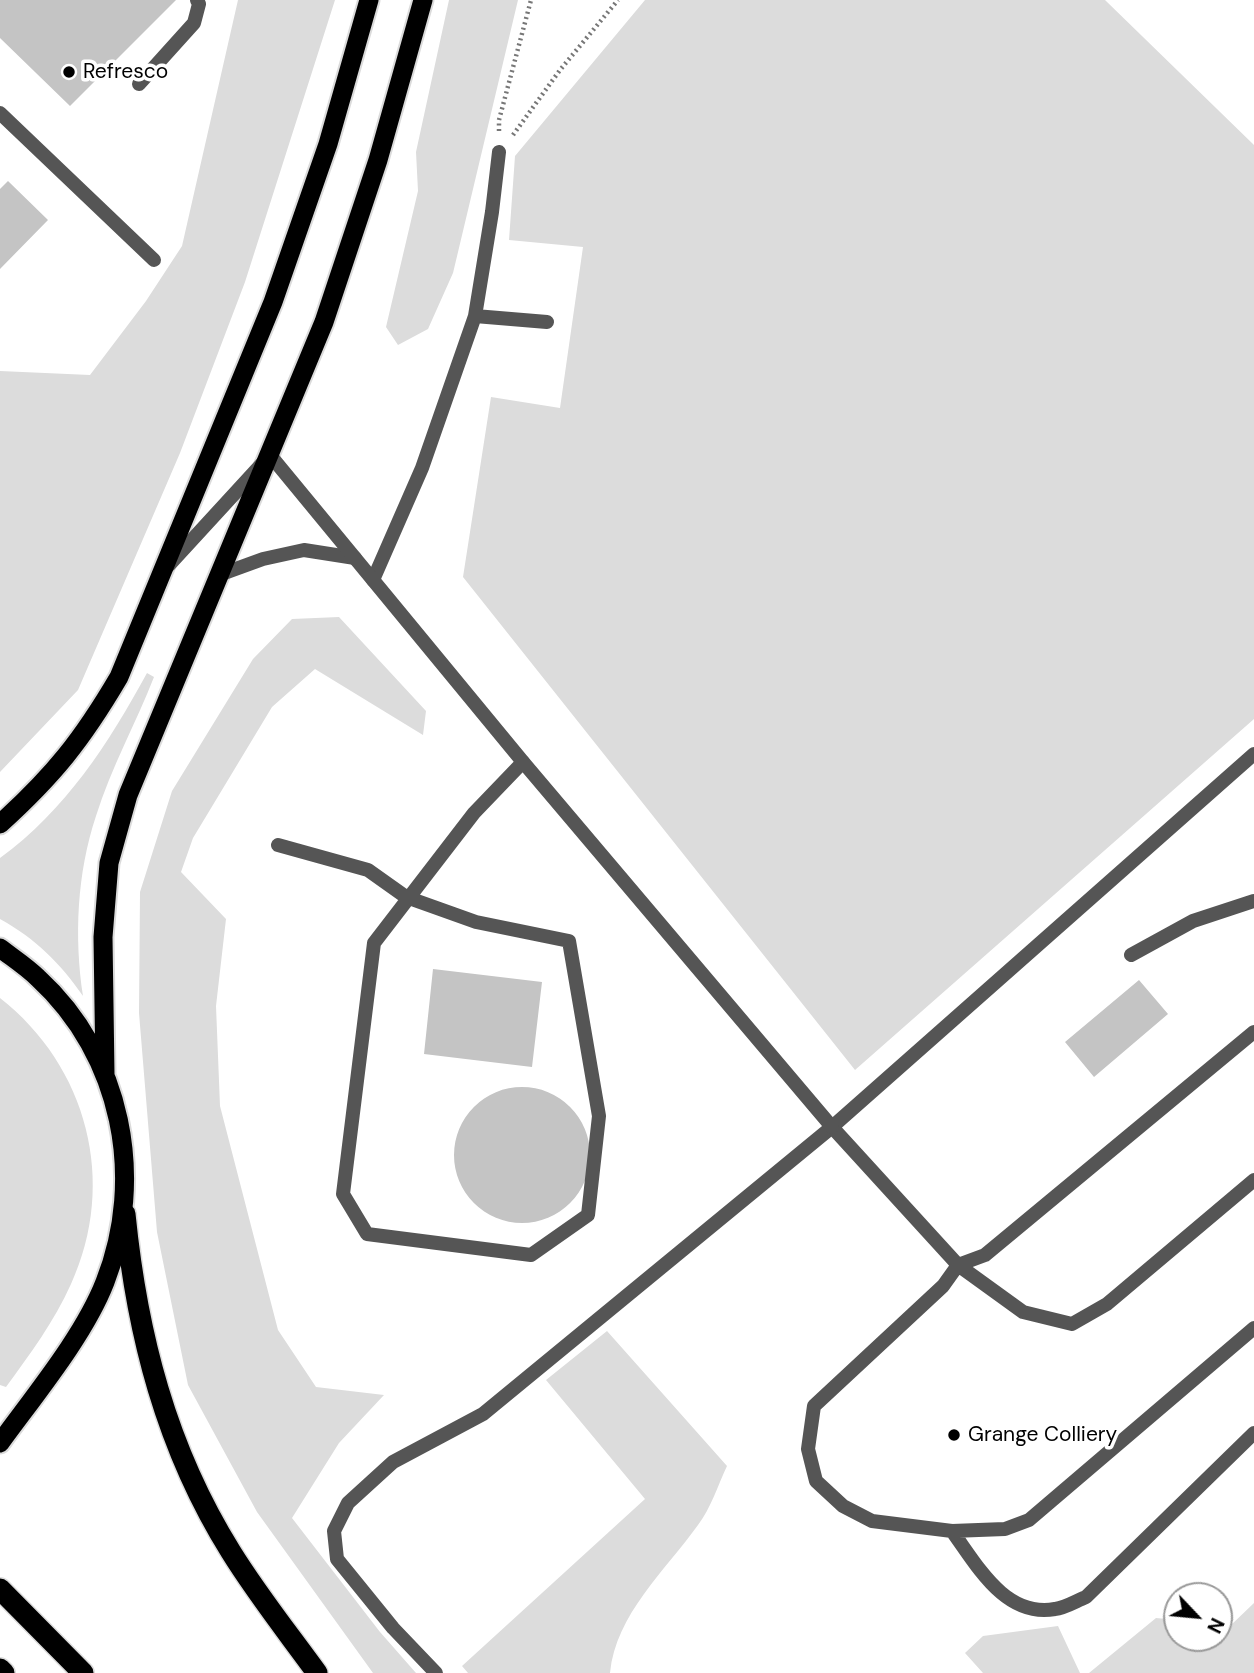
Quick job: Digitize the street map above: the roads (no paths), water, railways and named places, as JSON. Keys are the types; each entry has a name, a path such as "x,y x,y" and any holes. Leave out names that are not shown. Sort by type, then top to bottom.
{"highway":[{"path":"0,824 46,783 87,733 120,677 273,302 328,144 369,0"},
{"path":"105,1074 103,937 109,863 128,795 324,322 379,160 423,0"},
{"path":"0,948 39,978 77,1022 105,1074 119,1119 125,1167 125,1214 132,1285 147,1355 173,1434 196,1489 230,1551 317,1673"},
{"path":"0,1443 69,1346 105,1284 125,1214"},
{"path":"0,1589 83,1673"}],"street":[{"path":"139,84 194,23 199,4 197,0"},
{"path":"0,113 154,260"},
{"path":"373,580 422,468 475,316 499,152"},
{"path":"475,316 547,322"},
{"path":"163,571 270,455 523,762 832,1127 958,1265 1023,1312 1072,1324 1107,1304 1254,1180"},
{"path":"219,575 263,559 304,550 355,558"},
{"path":"436,1673 393,1628 337,1559 334,1531 348,1503 393,1462 483,1414 832,1127 1254,754"},
{"path":"278,845 369,870 406,897 476,922 569,941 599,1116 588,1215 531,1255 367,1234 343,1195 374,943 406,897 474,813 523,762"},
{"path":"1131,955 1193,921 1254,901"},
{"path":"1254,1032 985,1255 958,1265 943,1286 814,1406 808,1449 817,1481 843,1506 872,1521 952,1531 1004,1529 1029,1520 1254,1328"},
{"path":"952,1531 999,1593 1031,1609 1055,1609 1086,1597 1254,1433"}],"place":[{"name":"Refresco","path":"69,72"},
{"name":"Grange Colliery","path":"954,1435"}]}
